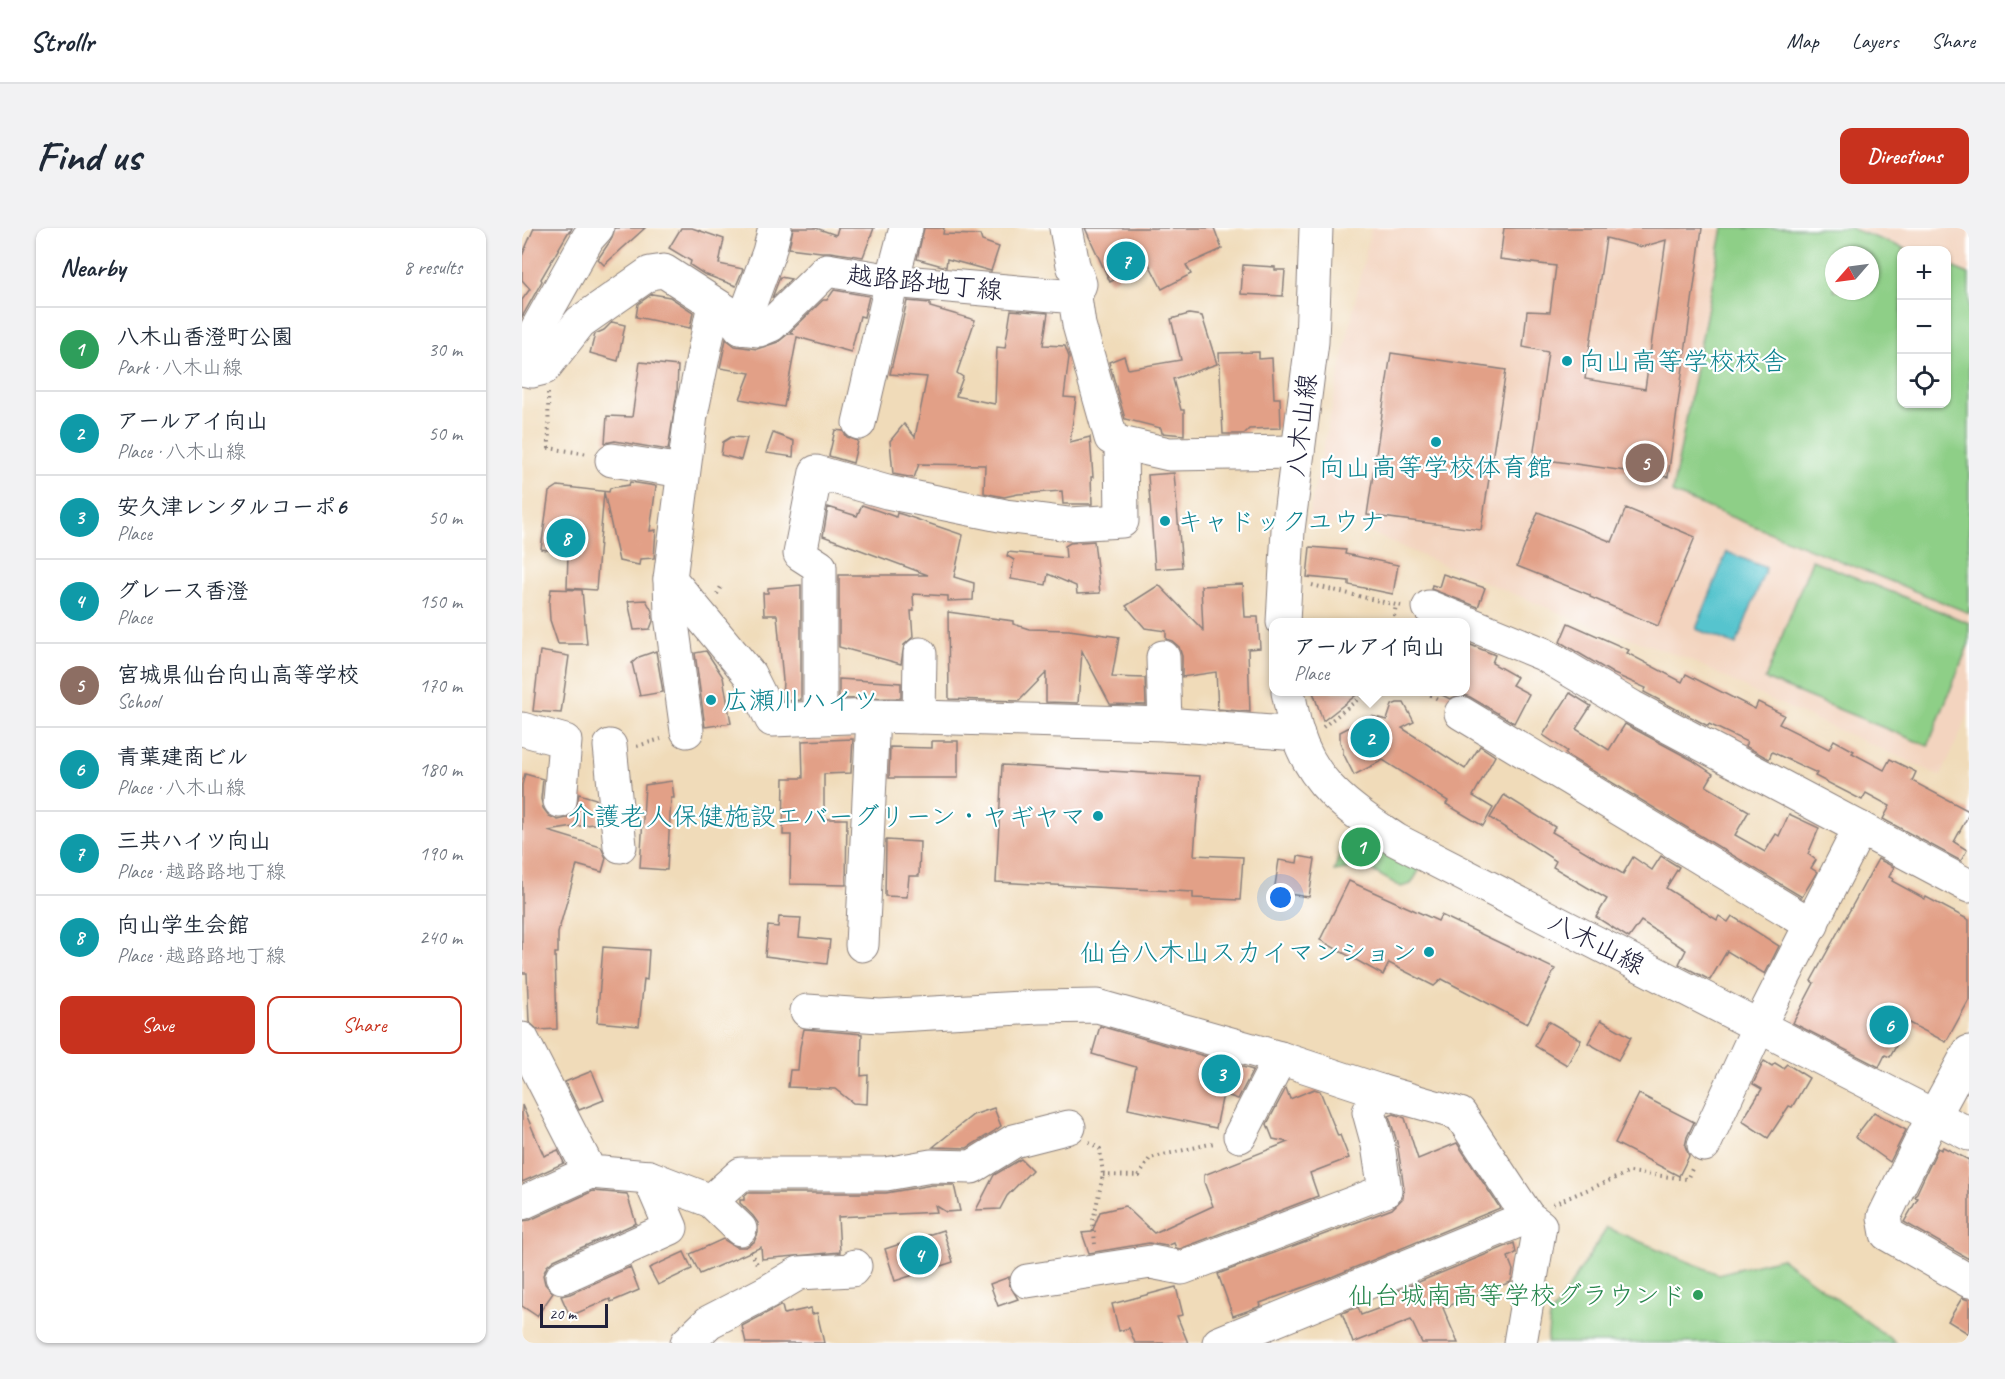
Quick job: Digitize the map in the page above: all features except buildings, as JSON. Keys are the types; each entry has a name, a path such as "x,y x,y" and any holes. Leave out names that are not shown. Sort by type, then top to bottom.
{"street":[{"path":"522,349 529,343 588,238 597,228"},
{"path":"522,369 532,371 544,368 580,322 650,273 664,271 726,311 741,328 769,252 775,228"},
{"path":"859,423 906,228"},
{"path":"1066,228 1073,265 1080,284 1075,297 1079,325 1111,438 1121,443 1169,454 1298,452"},
{"name":"八木山線","path":"1283,618 1288,530 1312,342 1316,228"},
{"name":"越路路地丁線","path":"741,328 759,330 771,325 827,270 892,281 1075,297"},
{"path":"687,731 671,616 670,579 691,415 714,304"},
{"path":"820,718 820,567 800,554 816,472 887,492 1005,516 1069,524 1122,520 1121,443"},
{"path":"612,460 683,471"},
{"path":"670,579 749,674 772,720 873,716 1166,724 1300,739"},
{"path":"1429,607 1456,618"},
{"path":"1470,624 1543,654 1632,707 1860,828 1967,879"},
{"path":"919,717 920,654"},
{"path":"1162,657 1166,724"},
{"name":"八木山線","path":"1289,696 1300,739 1312,766 1326,786 1349,807 1396,840 1969,1134"},
{"path":"1461,713 1812,925"},
{"path":"862,945 873,716"},
{"path":"522,729 565,741 620,747 620,846"},
{"path":"560,801 565,741"},
{"path":"1704,1145 1759,1026 1860,828"},
{"path":"807,1011 880,1016 1097,1006 1280,1058 1380,1091 1460,1114 1534,1222 1519,1342"},
{"path":"522,1039 590,1172"},
{"path":"1969,1052 1884,1217 1887,1234 1969,1281"},
{"path":"1240,1136 1280,1058"},
{"path":"1027,1281 1151,1262 1182,1268 1385,1191 1378,1144 1369,1112 1380,1091"},
{"path":"711,1202 741,1174 886,1174 932,1166 972,1167 1014,1141 1069,1127"},
{"path":"522,1203 590,1172 649,1177 711,1202 740,1229"},
{"path":"562,1277 671,1228 649,1177"},
{"path":"1219,1343 1534,1222"},
{"path":"687,1343 709,1322 799,1273 852,1270 855,1266"}],"path":[{"path":"555,354 548,388 549,448 612,460"},
{"path":"1286,579 1395,605 1429,607"},
{"path":"1393,618 1395,605"},
{"path":"1300,739 1361,696"},
{"path":"620,747 687,731"},
{"path":"1104,1175 1139,1176 1150,1158 1240,1136"},
{"path":"1534,1222 1547,1207 1630,1172 1687,1179 1704,1145"},
{"path":"1098,1270 1092,1221 1104,1175 1100,1149"},
{"path":"740,1229 762,1274 767,1292"}],"shaded area":[{"path":"1371,228 1969,228 1969,713 1941,776 1757,694 1691,660 1572,618 1346,522 1319,528 1307,522"}],"green space":[{"path":"1723,228 1850,228 1898,246 1897,408 1951,408 1951,267 1969,274 1969,613 1672,493"},
{"path":"1812,560 1969,623 1969,643 1928,746 1765,679"},
{"path":"1348,828 1420,869 1411,884 1401,887 1364,866 1334,871"},
{"name":"仙台城南高等学校グラウンド","path":"1607,1228 1718,1274 1781,1258 1896,1343 1547,1343 1550,1317"}],"water":[{"path":"1727,552 1766,568 1736,645 1696,629"}],"place":[{"name":"三共ハイツ向山","path":"1126,261"},
{"name":"向山高等学校校舎","path":"1567,361"},
{"name":"向山高等学校体育館","path":"1436,442"},
{"name":"宮城県仙台向山高等学校","path":"1645,463"},
{"name":"キャドックユウナ","path":"1165,521"},
{"name":"向山学生会館","path":"566,538"},
{"name":"広瀬川ハイツ","path":"711,700"},
{"name":"アールアイ向山","path":"1370,738"},
{"name":"介護老人保健施設エバーグリーン・ヤギヤマ","path":"1098,816"},
{"name":"八木山香澄町公園","path":"1361,847"},
{"name":"仙台八木山スカイマンション","path":"1429,952"},
{"name":"青葉建商ビル","path":"1889,1025"},
{"name":"安久津レンタルコーポ6","path":"1221,1074"},
{"name":"グレース香澄","path":"919,1255"},
{"name":"仙台城南高等学校グラウンド","path":"1698,1295"}]}
